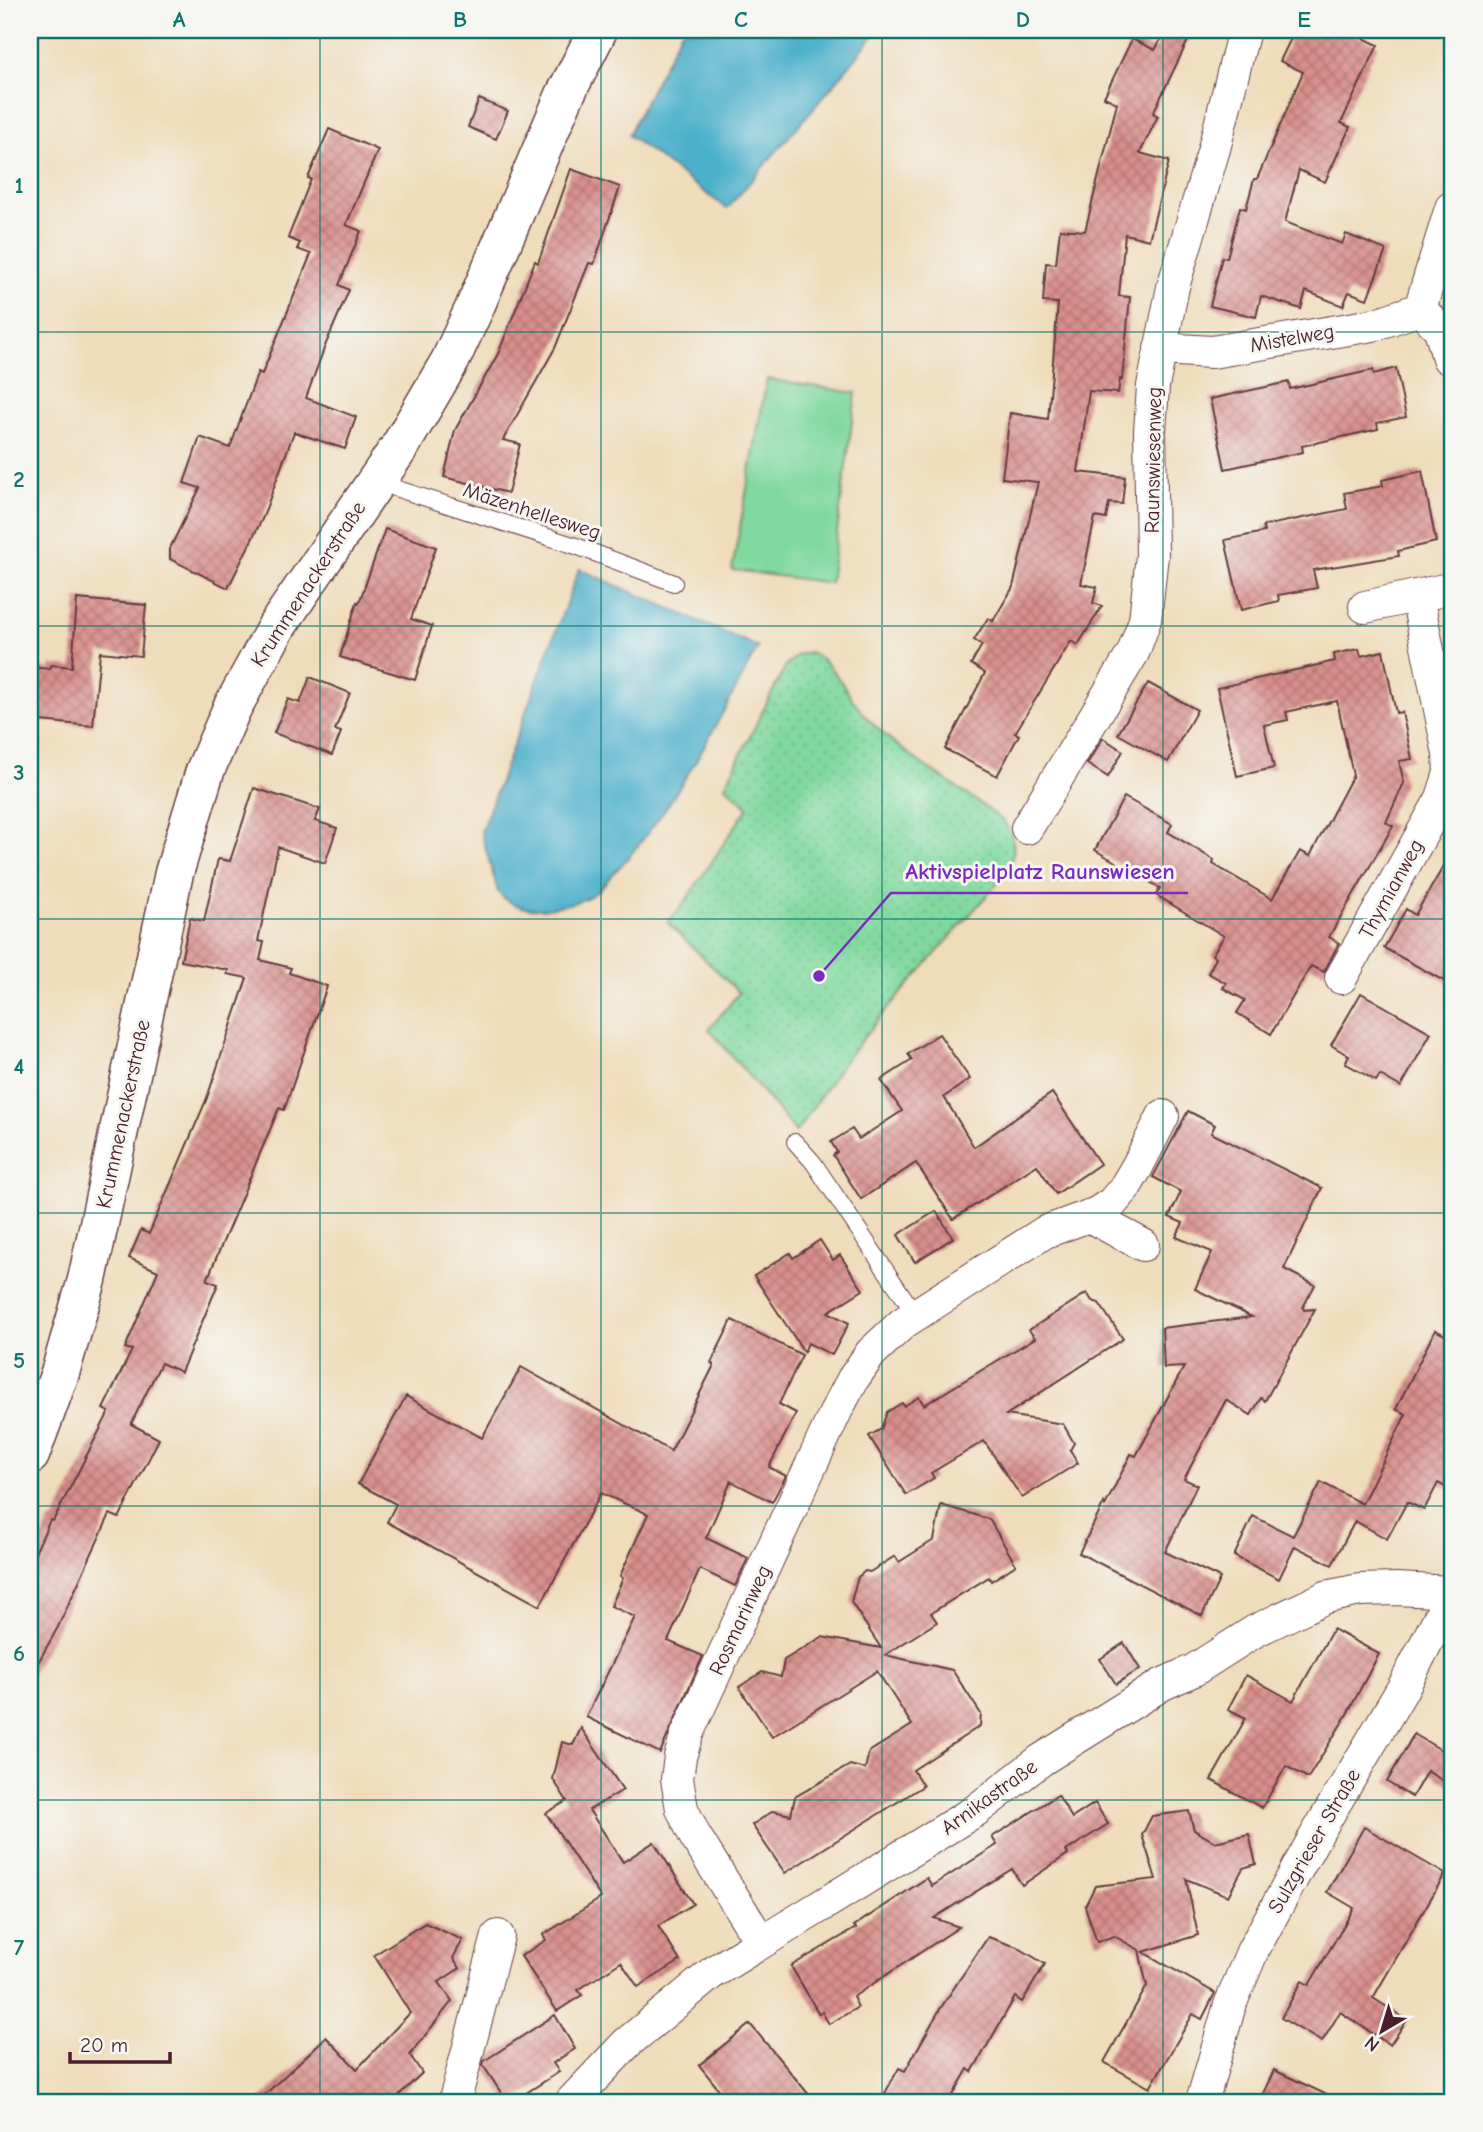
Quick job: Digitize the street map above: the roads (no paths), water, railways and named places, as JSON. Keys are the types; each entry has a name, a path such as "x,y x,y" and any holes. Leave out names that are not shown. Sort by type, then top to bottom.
{"main road":[{"name":"Krummenackerstraße","path":"30,1455 60,1373 87,1280 174,873 198,791 219,737 262,651 294,599 416,422 458,344 565,94 598,30"}],"street":[{"name":"Raunswiesenweg","path":"1027,828 1133,653 1145,620 1152,555 1151,401 1173,287 1214,149 1244,30"},
{"path":"1448,358 1440,329 1420,309 1451,208"},
{"name":"Mistelweg","path":"1160,349 1212,352 1373,325 1420,309"},
{"path":"1366,607 1453,588"},
{"name":"Thymianweg","path":"1341,978 1449,782 1450,754 1417,596"},
{"name":"Rosmarinweg","path":"761,1942 686,1821 677,1790 680,1757 687,1734 844,1394 871,1353 891,1332 915,1314 1045,1232 1089,1216 1112,1203 1124,1189 1163,1116"},
{"path":"1089,1216 1143,1245"},
{"name":"Arnikastraße","path":"571,2102 644,2028 712,1973 975,1811 1041,1760 1161,1685 1194,1670 1255,1631 1326,1597 1360,1590 1397,1588 1453,1592"},
{"name":"Sulzgrieser Straße","path":"1202,2102 1230,2005 1252,1952 1312,1842 1409,1678 1453,1592"},
{"path":"457,2102 455,2100 498,1936"}],"lane":[{"name":"Mäzenhellesweg","path":"376,482 554,539 674,583"},
{"path":"795,1142 813,1162 915,1314"}],"water":[{"path":"682,30 878,30 727,209 628,135"},
{"path":"579,569 758,647 692,767 633,852 600,889 586,898 560,906 529,908 512,903 498,892 481,832"}],"place":[{"name":"Aktivspielplatz Raunswiesen","path":"819,976"}]}
